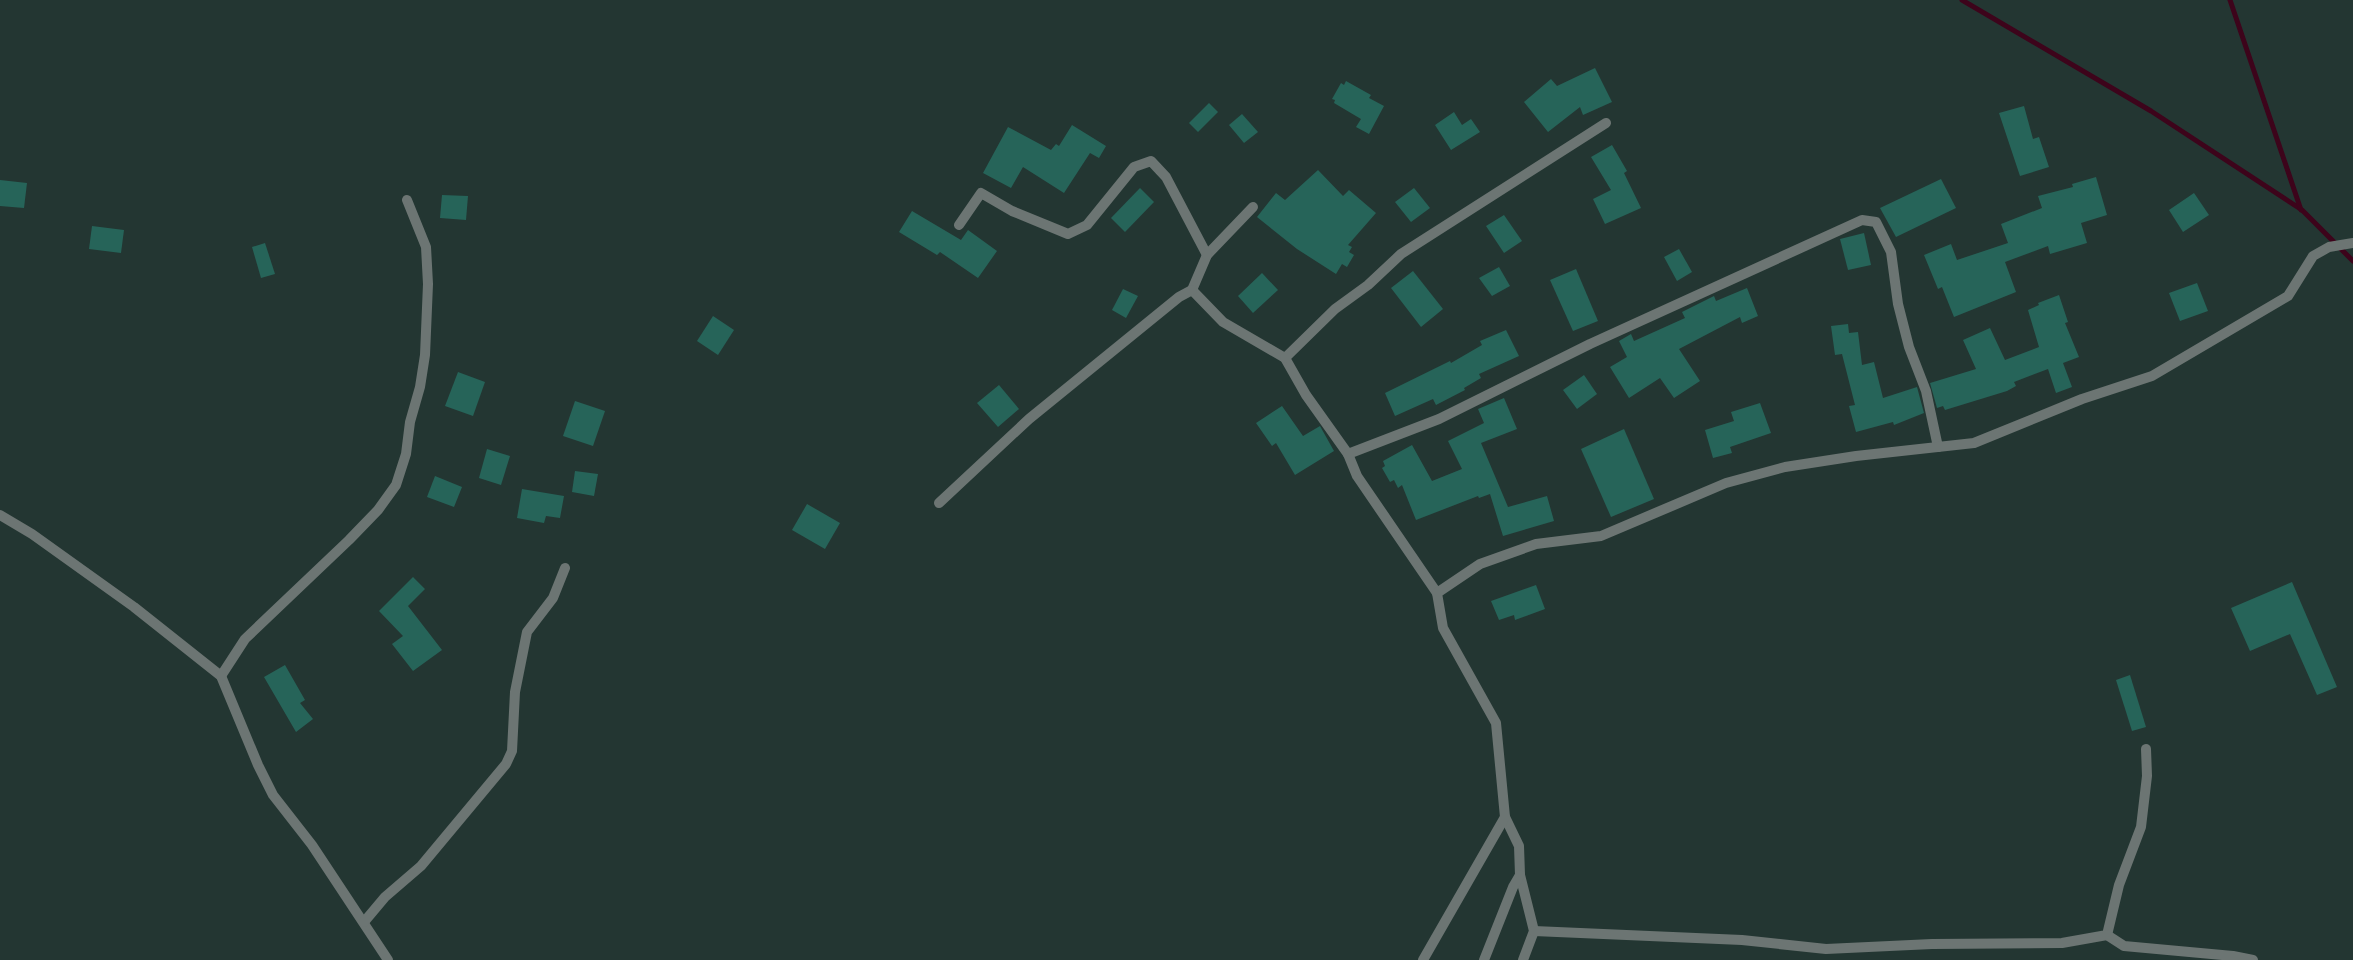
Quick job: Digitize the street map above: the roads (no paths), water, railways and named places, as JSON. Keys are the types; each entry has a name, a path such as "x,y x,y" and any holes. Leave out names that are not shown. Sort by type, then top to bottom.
{"street":[{"path":"1285,358 1335,309 1368,285 1401,254 1606,123"},
{"path":"959,225 981,193 1012,211 1068,234 1087,225 1134,167 1151,161 1166,177 1207,255"},
{"path":"220,676 245,638 378,510 396,485 406,454 410,422 420,387 425,355 428,284 426,247 407,200"},
{"path":"939,503 1029,419 1179,297 1192,290 1207,255 1252,207"},
{"path":"1348,454 1439,418 1590,344 1862,220 1876,222 1889,244 1898,304 1909,347 1926,392 1938,447"},
{"path":"1437,593 1480,564 1536,544 1601,536 1726,483 1785,466 1974,443 2082,399 2152,376 2288,296 2314,256 2329,248 2353,243"},
{"path":"1192,290 1223,322 1285,358 1306,395 1348,454 1357,476 1437,593 1443,628 1496,723 1505,817 1519,846 1520,875 1534,931 1523,960"},
{"path":"0,514 32,534 134,607 220,676 273,795 312,845 388,960"},
{"path":"364,922 385,897 421,866 506,764 512,751 515,692 528,632 553,598 565,568"},
{"path":"2107,935 2120,885 2141,827 2148,776 2146,749"},
{"path":"1423,960 1505,817"},
{"path":"1484,960 1513,886 1520,875"},
{"path":"1534,931 1742,940 1826,949 1932,944 2062,943 2107,935 2124,946 2233,956 2253,960"}],"waterway":[{"path":"1962,0 2151,111 2302,210 2353,261"},
{"path":"2230,0 2301,210"}]}
